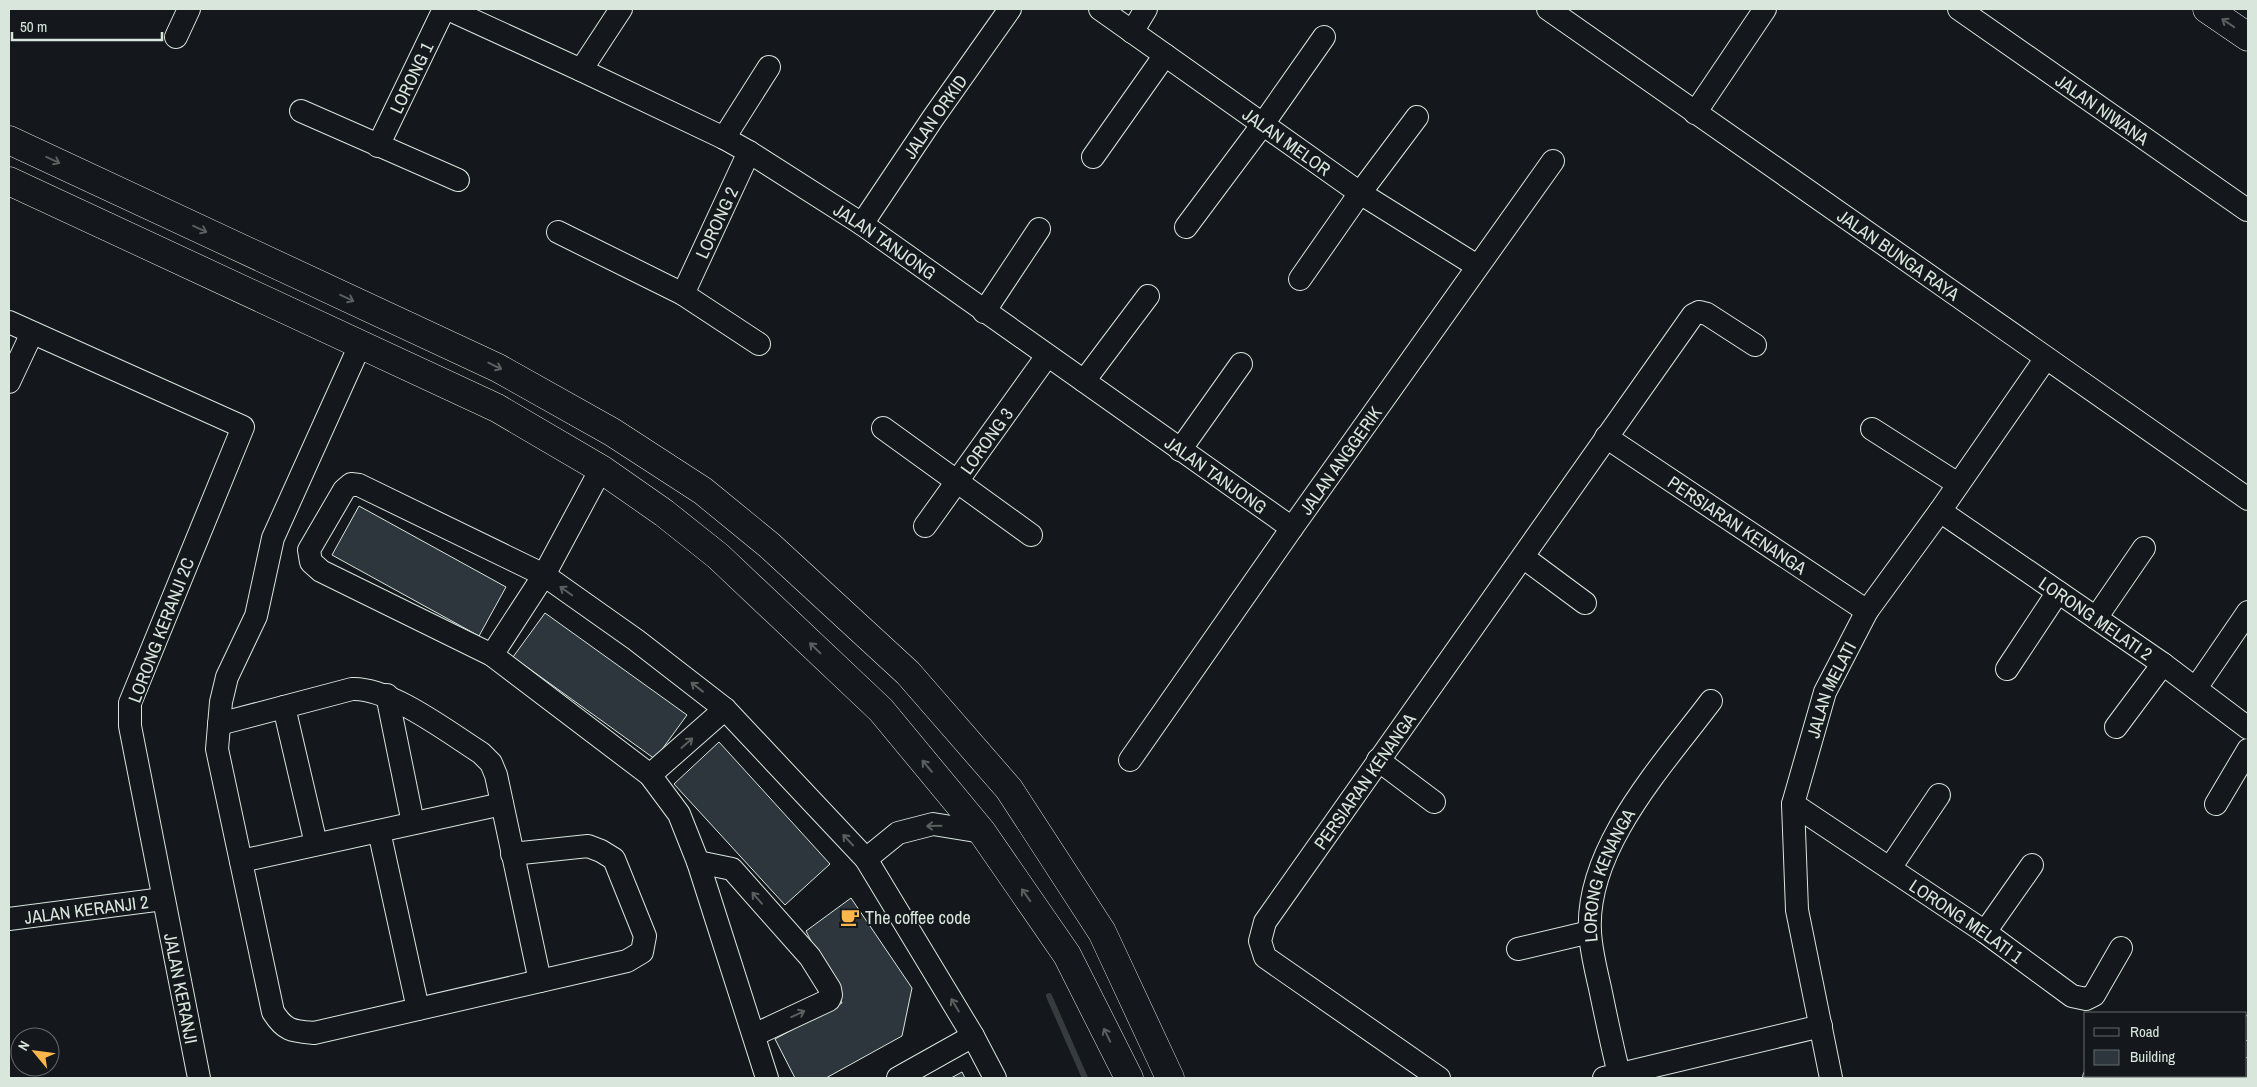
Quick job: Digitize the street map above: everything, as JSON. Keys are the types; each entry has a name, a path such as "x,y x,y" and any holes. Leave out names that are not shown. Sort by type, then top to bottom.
{"main road":[{"path":"2207,9 2248,37"},
{"path":"10,137 498,368 612,432 703,491 769,545 908,673 1009,789 1102,932 1170,1078"},
{"path":"9,180 497,408 601,469 664,513 718,556 881,710 982,832 1067,955 1129,1078"}],"street":[{"path":"176,37 190,9"},
{"name":"LORONG 1","path":"378,146 444,9"},
{"name":"JALAN TANJONG","path":"448,9 724,138 748,152 862,224 1292,528"},
{"path":"581,70 621,9"},
{"name":"JALAN ORKID","path":"862,224 1010,9"},
{"name":"JALAN MELOR","path":"1100,9 1360,193 1478,266"},
{"path":"1132,32 1146,9"},
{"name":"JALAN BUNGA RAYA","path":"1548,9 2248,499"},
{"path":"1695,113 1765,9"},
{"name":"JALAN NIWANA","path":"1959,9 2247,210"},
{"path":"1186,228 1263,124 1324,37"},
{"path":"1093,156 1166,55"},
{"path":"724,138 769,67"},
{"path":"301,111 458,180"},
{"path":"1300,278 1417,117"},
{"name":"LORONG 2","path":"683,294 748,152"},
{"name":"JALAN ANGGERIK","path":"1130,760 1553,161"},
{"path":"984,312 1039,229"},
{"path":"558,232 683,294 759,344"},
{"path":"1084,381 1148,296"},
{"name":"PERSIARAN KENANGA","path":"1439,1078 1266,957 1260,942 1265,922 1693,316 1699,312 1707,314 1755,346"},
{"path":"9,322 32,333 9,382"},
{"name":"LORONG KERANJI 2C","path":"32,333 243,427 130,703 130,726 163,899"},
{"path":"360,345 273,538 256,616 227,677 221,702 217,749 273,1012 279,1022 292,1031 314,1033 626,961 642,952 645,936 614,859 588,846 512,854"},
{"name":"LORONG 3","path":"925,526 1047,356"},
{"name":"JALAN MELATI","path":"1831,1078 1797,910 1793,804 1825,692 1867,611 1940,511 2046,358"},
{"path":"1180,450 1241,364"},
{"path":"883,428 956,483 1031,535"},
{"path":"1872,429 1958,484"},
{"name":"PERSIARAN KENANGA","path":"1606,437 1867,611"},
{"path":"492,655 544,576 601,469"},
{"path":"767,1078 698,862 679,814 650,775 492,655 322,571 310,562 310,550 344,490 351,484 359,485 544,576 636,640 725,709 866,859 973,1036 995,1078"},
{"name":"LORONG MELATI 2","path":"1940,511 2162,664 2248,728"},
{"path":"2096,618 2144,548"},
{"path":"1523,557 1585,602"},
{"path":"2007,669 2058,592"},
{"path":"2196,688 2248,612"},
{"path":"2116,727 2162,664"},
{"path":"219,724 352,689 366,688 387,695 482,753 491,763 502,804 540,981"},
{"path":"387,695 413,823"},
{"name":"LORONG KENANGA","path":"1611,1076 1590,932 1590,905 1597,878 1610,844 1630,810 1711,701"},
{"path":"284,707 316,844"},
{"path":"650,775 725,709"},
{"path":"2216,804 2248,750"},
{"path":"1378,760 1434,802"},
{"path":"1890,868 1939,795"},
{"path":"241,861 502,804"},
{"name":"LORONG MELATI 1","path":"1793,804 1985,932 2072,996 2086,999 2094,995 2121,948"},
{"path":"866,859 898,833 933,824 982,832"},
{"path":"378,831 418,1009"},
{"path":"698,862 732,869 810,957 832,995 829,1000 754,1035"},
{"path":"1985,932 2032,865"},
{"name":"JALAN KERANJI 2","path":"9,918 163,899"},
{"name":"JALAN KERANJI","path":"163,899 199,1078"},
{"path":"1518,949 1590,932"},
{"path":"1611,1076 1820,1026"},
{"path":"898,1078 973,1036"}],"building":[{"path":"359,506 506,587 479,636 332,555"},
{"path":"545,613 687,715 655,759 513,657"},
{"path":"719,742 830,864 785,905 674,784"},
{"path":"851,898 912,988 902,1036 826,1078 795,1078 775,1039 842,1003 806,931"},
{"path":"962,1072 965,1078 951,1078"}],"waterway":[{"path":"1049,996 1085,1078"}],"place":[{"name":"The coffee code","path":"850,917"}]}
